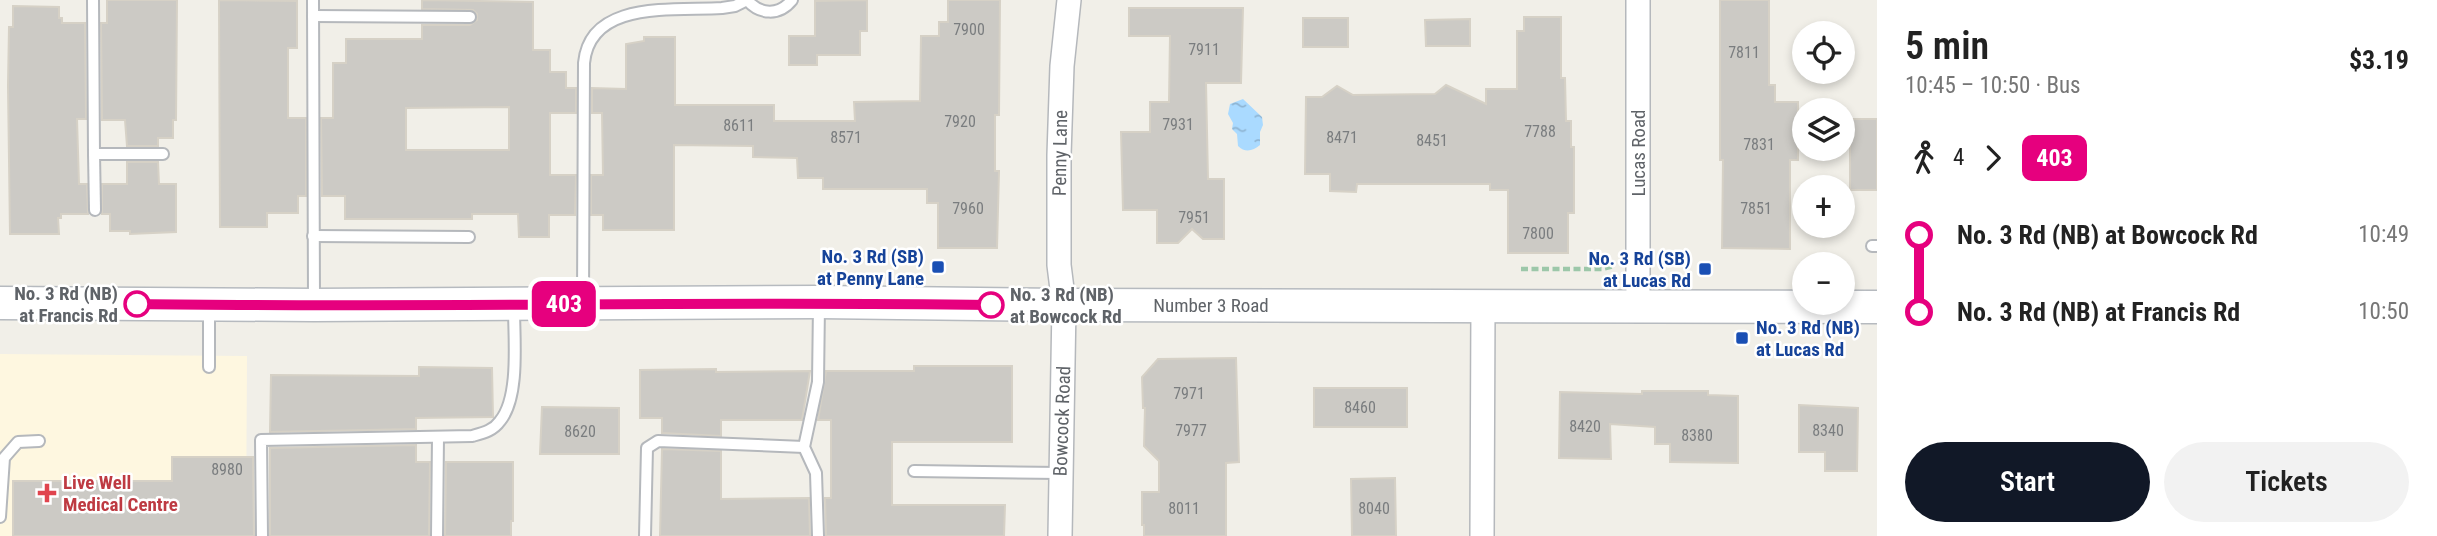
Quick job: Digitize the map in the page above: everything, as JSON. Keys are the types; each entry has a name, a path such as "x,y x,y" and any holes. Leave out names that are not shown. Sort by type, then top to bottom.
{"main road":[{"name":"Number 3 Road","path":"0,303 314,305 819,302 1877,307"}],"street":[{"name":"Penny Lane","path":"1064,305 1059,265 1060,143 1062,66 1069,0"},
{"name":"Lucas Road","path":"1638,0 1638,307"},
{"name":"Bowcock Road","path":"1060,536 1064,305"},
{"path":"1482,536 1483,305"}],"lane":[{"path":"93,0 94,210"},
{"path":"313,0 314,305"},
{"path":"583,303 584,63 591,37 607,20 628,10 722,8 747,0 760,11 773,12 786,7 792,0"},
{"path":"313,16 470,17"},
{"path":"94,154 163,154"},
{"path":"313,236 469,237"},
{"path":"818,536 816,473 804,447 818,382 819,302"},
{"path":"209,304 209,367"},
{"path":"262,536 261,440 472,436 489,431 502,420 514,387 514,304"},
{"path":"437,536 439,437"},
{"path":"0,517 4,458 18,442 39,441"},
{"path":"645,536 647,448 658,441 804,447"},
{"path":"914,471 1060,473"}],"path":[{"path":"1521,269 1602,269 1615,266"}],"shaded area":[{"path":"0,354 247,356 246,536 0,536"}],"water":[{"path":"1243,99 1262,117 1260,145 1255,149 1243,150 1238,146 1237,134 1232,129 1233,123 1228,114 1230,104"}],"building":[{"path":"107,0 177,0 176,120 173,120 173,138 158,138 158,146 127,146 125,120 102,120 101,23 107,23"},
{"path":"219,0 297,1 297,48 288,48 288,118 306,118 306,196 298,196 298,213 267,213 267,227 220,227"},
{"path":"422,0 533,2 533,50 550,50 550,72 566,72 566,88 576,88 576,113 550,113 550,175 576,175 575,215 549,215 549,237 519,237 518,214 472,214 472,219 345,219 345,196 322,196 321,118 333,118 333,63 346,63 346,39 422,39 422,25 470,25 477,20 477,14 473,10 422,9","holes":["509,107 509,150 406,150 406,108"]},
{"path":"867,0 867,31 860,31 860,55 817,55 817,65 789,65 789,36 815,36 815,1"},
{"path":"948,0 1000,0 999,115 995,115 995,171 999,171 997,248 938,248 938,203 927,203 927,189 823,189 823,178 798,178 797,158 753,157 753,146 674,145 674,230 603,230 603,215 591,215 591,175 603,175 602,113 592,113 592,88 626,89 626,44 644,41 644,37 675,37 675,105 774,105 774,121 855,121 854,102 920,101 921,36 939,36 939,22 948,22"},
{"path":"1720,0 1769,0 1769,85 1775,85 1775,102 1792,102 1790,249 1722,248 1723,160 1720,160"},
{"path":"13,6 59,7 62,23 85,23 86,119 77,119 79,184 87,184 88,214 61,214 61,218 58,218 59,234 10,234 8,86 9,27 13,27"},
{"path":"1129,8 1243,8 1241,83 1206,83 1208,179 1224,179 1224,239 1203,239 1192,229 1178,243 1157,243 1157,210 1123,210 1121,132 1150,132 1150,102 1169,102 1170,36 1129,36"},
{"path":"1524,17 1561,17 1561,78 1565,78 1566,121 1571,121 1571,147 1574,147 1574,213 1568,213 1568,253 1508,253 1508,190 1490,190 1490,184 1357,184 1356,192 1330,191 1330,174 1305,174 1306,97 1322,97 1337,86 1353,95 1435,94 1446,85 1486,104 1486,89 1517,89 1517,31 1524,31"},
{"path":"1303,18 1348,18 1348,47 1303,47"},
{"path":"1470,19 1470,46 1426,46 1425,20"},
{"path":"1855,119 1877,119 1877,190 1855,190 1855,175 1850,175 1850,161 1855,161"},
{"path":"127,162 158,162 159,184 176,184 176,232 130,234 130,231 110,231 110,214 102,214 102,184 127,184"},
{"path":"1236,358 1239,462 1226,463 1226,536 1144,536 1142,492 1159,492 1159,461 1144,446 1145,408 1142,377 1158,359"},
{"path":"914,366 1012,366 1012,442 892,442 892,505 1005,505 1004,536 826,536 825,498 831,498 831,420 818,420 826,371 914,371"},
{"path":"419,367 492,368 493,417 416,418 416,429 270,432 271,375 419,376"},
{"path":"716,369 716,372 810,371 802,420 721,420 721,436 662,433 662,418 640,418 640,370"},
{"path":"1314,388 1407,388 1407,427 1314,427"},
{"path":"1642,391 1708,391 1708,395 1738,396 1738,463 1670,462 1670,444 1655,444 1655,427 1610,424 1611,459 1559,458 1560,392 1642,394"},
{"path":"1799,405 1858,408 1857,471 1825,471 1825,452 1799,452"},
{"path":"542,407 619,408 619,454 540,454"},
{"path":"416,445 416,462 430,462 429,536 270,536 270,448"},
{"path":"662,449 721,451 721,499 809,498 810,536 660,536"},
{"path":"172,457 253,457 254,536 13,536 13,481 172,481"},
{"path":"446,462 513,462 511,536 445,536"},
{"path":"1395,478 1396,536 1352,536 1351,479"}],"bus line":[{"name":"403","path":"137,304 819,302 991,305"}],"place":[{"name":"No. 3 Rd (SB) at Penny Lane","path":"938,267"},
{"name":"No. 3 Rd (SB) at Lucas Rd","path":"1705,269"},
{"name":"No. 3 Rd (NB) at Francis Rd","path":"137,304"},
{"name":"No. 3 Rd (NB) at Bowcock Rd","path":"991,305"},
{"name":"No. 3 Rd (NB) at Lucas Rd","path":"1742,338"},
{"name":"Live Well Medical Centre","path":"47,493"}]}
